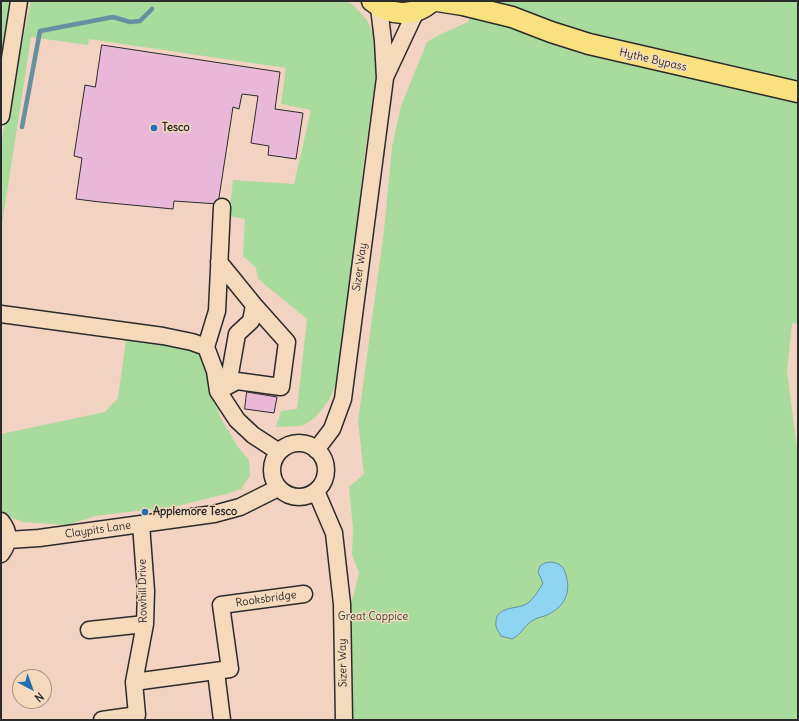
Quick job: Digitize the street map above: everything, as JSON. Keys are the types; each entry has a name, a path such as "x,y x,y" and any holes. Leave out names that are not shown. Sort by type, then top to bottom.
{"main road":[{"name":"Hythe Bypass","path":"437,1 463,5 512,17 550,32 589,44 798,92"},
{"name":"Hythe Bypass","path":"495,1 512,17"},
{"path":"375,4 391,12 404,14 424,6"}],"street":[{"path":"1,116 19,1"},
{"name":"Sizer Way","path":"316,450 332,429 343,399 385,78 383,41 375,4"},
{"name":"Sizer Way","path":"385,78 424,6"},
{"path":"222,207 217,311 206,347 237,420 253,435 279,452"},
{"path":"219,262 287,342 280,387 237,381 223,388"},
{"path":"223,388 236,334 251,321 254,305"},
{"path":"1,314 163,336 192,342 206,347"},
{"path":"294,444 310,446 316,450 322,458 325,466 325,475 322,484 316,491 301,497 292,496 278,488 272,474 272,466 279,452 294,444"},
{"name":"Claypits Lane","path":"4,547 39,538 214,514 240,507 278,488"},
{"name":"Sizer Way","path":"316,491 334,533 342,604 344,720"},
{"path":"1,521 6,527 8,533 4,547"},
{"name":"Rowhill Drive","path":"102,720 137,715 134,682 145,624 146,591 141,524"},
{"name":"Rooksbridge","path":"223,671 222,605 304,594"},
{"path":"89,630 145,624"},
{"path":"134,682 223,671 222,720"}],"green space":[{"path":"1,1 10,1 14,7 1,84"},
{"path":"31,1 345,1 352,4 367,20 373,33 376,74 363,166 351,284 337,382 329,400 315,418 302,426 276,427 281,411 297,409 307,319 258,279 256,268 243,256 245,219 229,216 233,180 294,184 311,110 281,104 286,68 89,39 88,45 31,37 1,231 1,151 3,132"},
{"name":"Great Coppice","path":"474,1 798,1 798,324 792,323 787,371 798,449 798,720 349,720 347,612 354,594 359,573 352,555 353,528 349,487 364,474 358,422 384,231 392,147 401,106 427,42 468,22"},
{"path":"126,340 187,348 202,354 220,417 238,447 249,460 250,476 241,489 177,506 95,516 68,525 22,522 1,513 1,434 105,412 118,398"}],"water":[{"path":"551,562 557,563 561,566 566,575 568,587 563,603 555,611 532,621 512,639 501,636 496,626 497,617 504,610 524,605 530,601 543,583 538,572 540,566"}],"building":[{"name":"Tesco","path":"102,45 280,72 275,109 303,113 296,159 268,155 269,146 251,143 258,96 242,94 239,109 233,107 218,204 174,201 173,209 76,199 82,158 74,156 85,85 95,87"},
{"path":"247,392 277,397 274,413 245,409"}],"waterway":[{"path":"22,127 40,31 113,17 130,22 140,21 152,9"}],"place":[{"name":"Tesco","path":"154,128"},
{"name":"Applemore Tesco","path":"145,512"}]}
